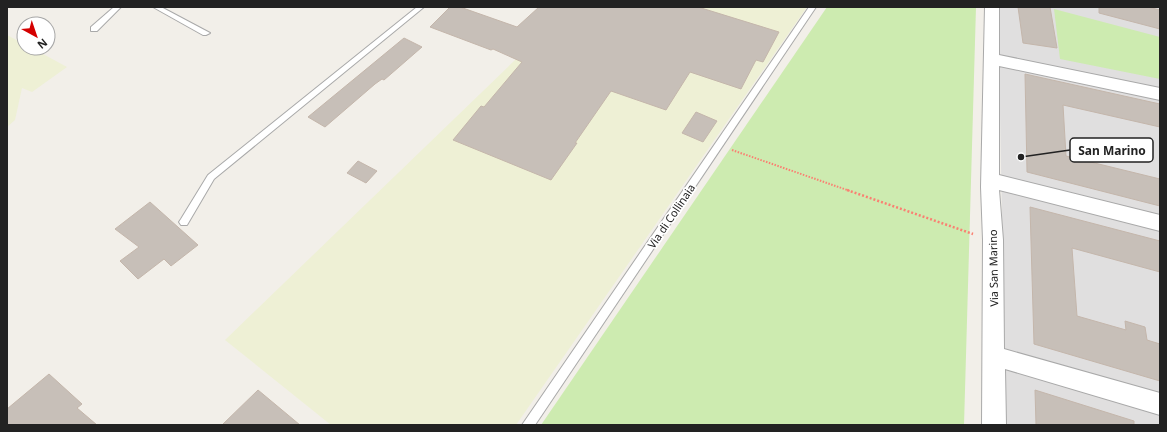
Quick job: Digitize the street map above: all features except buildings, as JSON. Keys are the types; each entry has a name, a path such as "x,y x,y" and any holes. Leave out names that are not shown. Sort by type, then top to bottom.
{"street":[{"name":"Via San Marino","path":"992,7 990,180 993,240 994,425"},
{"path":"992,59 1160,94"},
{"path":"990,180 1160,222"},
{"path":"994,356 1160,404"}],"lane":[{"path":"94,29 118,7"},
{"path":"156,7 206,33"},
{"path":"184,222 211,177 421,7"},
{"name":"Via di Collinaia","path":"528,425 813,7"}],"path":[{"path":"718,146 993,240"}],"shaded area":[{"path":"998,7 1160,8 1160,425 1006,425"}],"green space":[{"path":"570,7 807,7 516,425 331,425 225,340"},
{"path":"827,7 976,7 964,425 541,425"},
{"path":"1054,9 1160,37 1160,79 1060,59"},
{"path":"7,35 16,40 16,56 47,56 67,67 32,92 22,88 15,120 7,127"}],"place":[{"name":"San Marino","path":"1021,157"}]}
